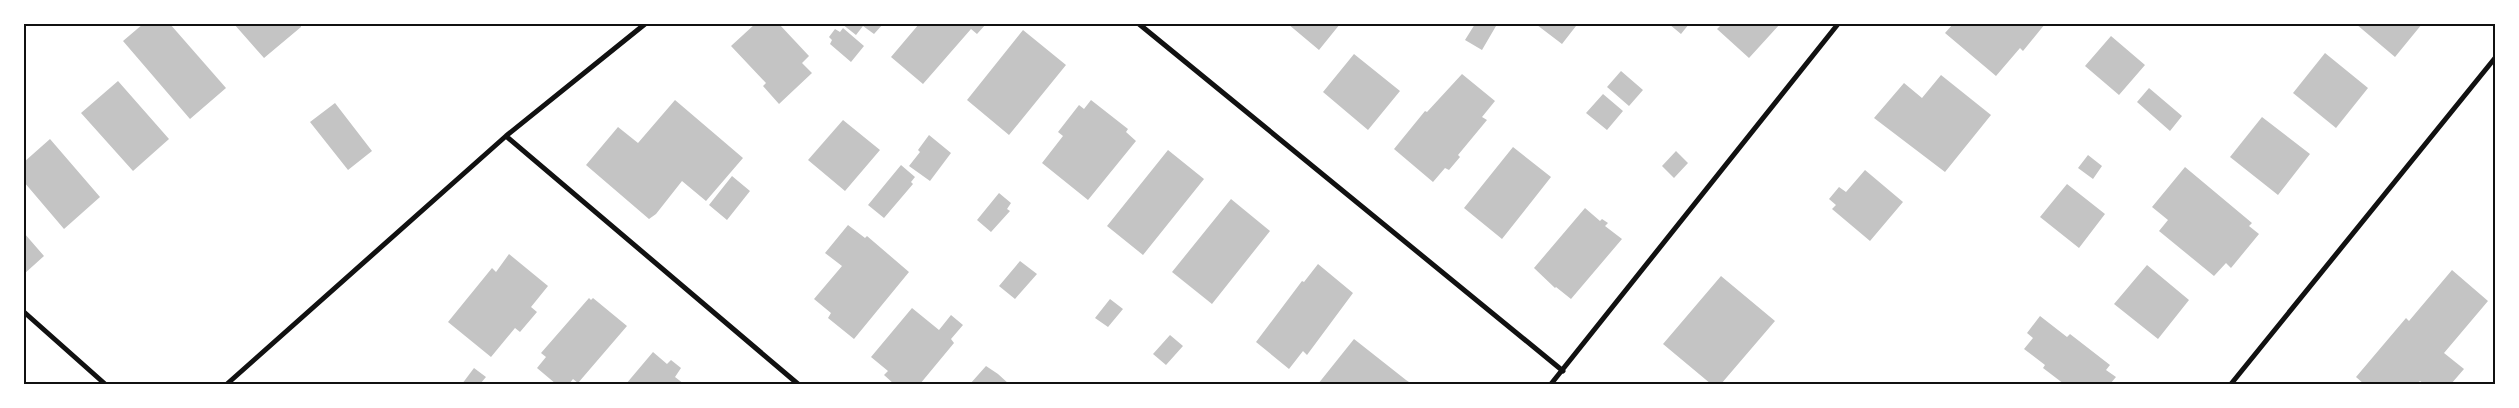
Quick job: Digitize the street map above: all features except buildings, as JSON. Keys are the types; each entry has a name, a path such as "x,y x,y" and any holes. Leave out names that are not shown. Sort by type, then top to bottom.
{"street":[{"path":"227,384 506,136 644,24"},
{"path":"1139,24 1563,371"},
{"path":"1551,384 1838,24"},
{"path":"2231,384 2495,58"},
{"path":"506,136 798,384"},
{"path":"24,312 105,384"}]}
